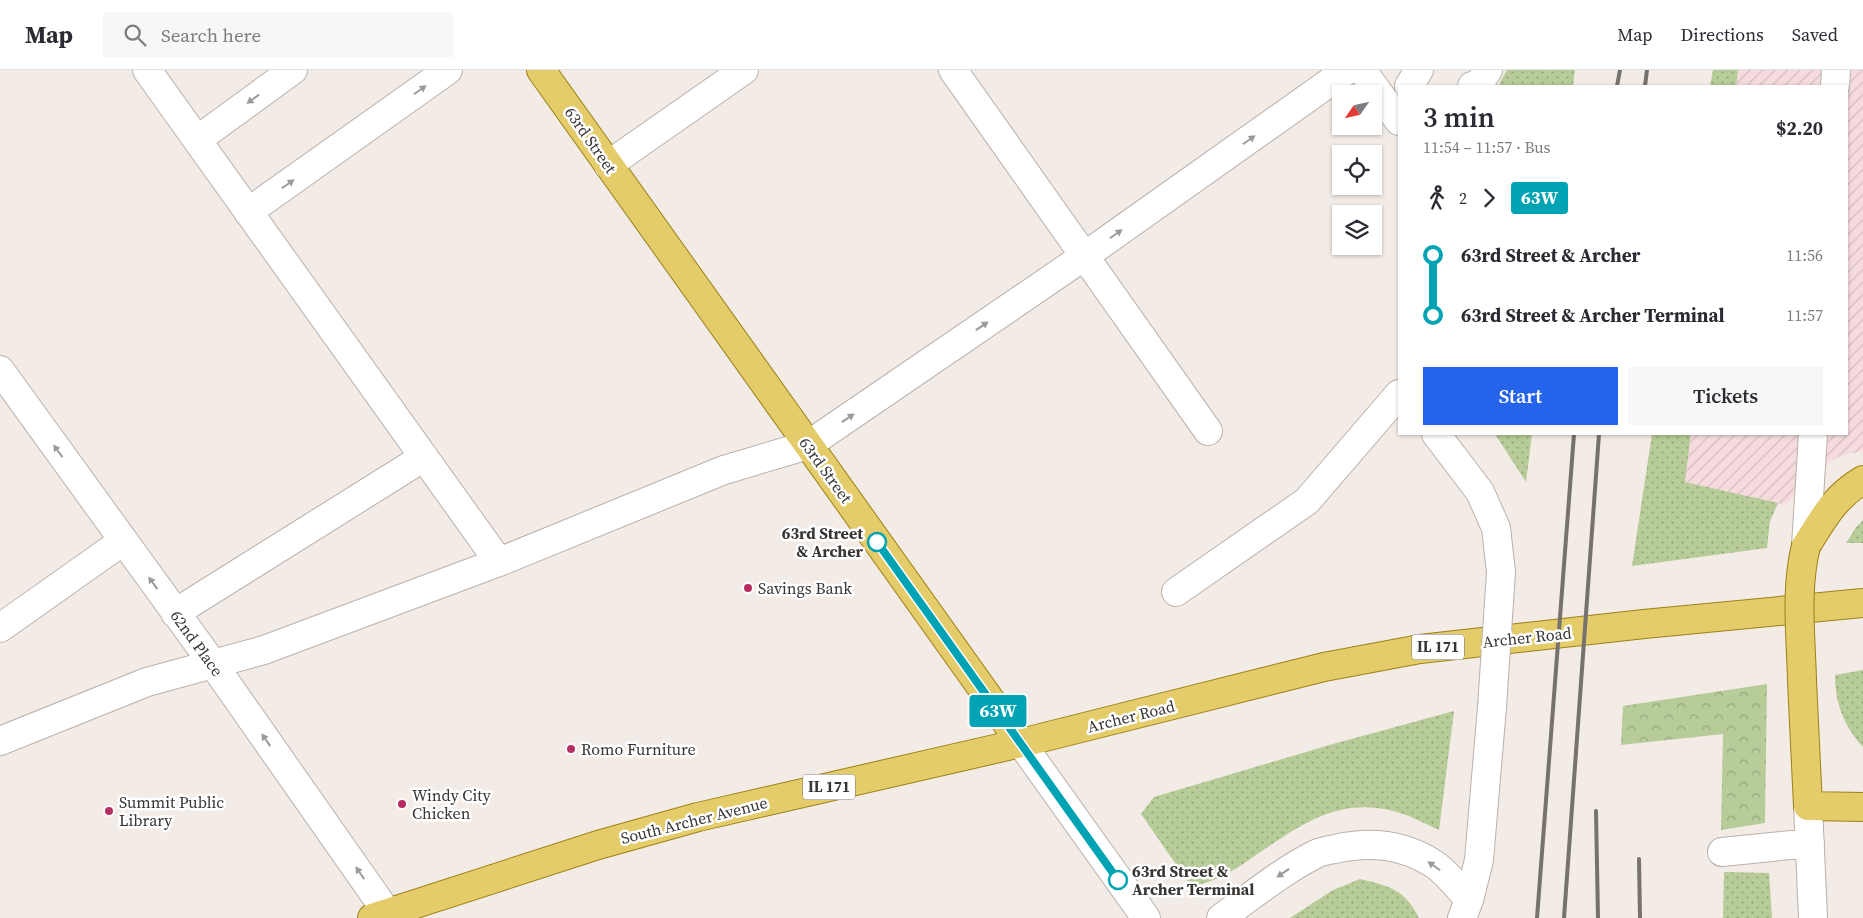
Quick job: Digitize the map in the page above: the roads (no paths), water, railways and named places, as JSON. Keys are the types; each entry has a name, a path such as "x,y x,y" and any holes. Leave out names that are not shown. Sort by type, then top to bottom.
{"main road":[{"name":"63rd Street","path":"541,70 1021,743"},
{"path":"1863,480 1853,486 1831,506 1806,546 1799,585 1808,806 1863,807"},
{"name":"Archer Road","path":"1021,743 1324,668 1420,649 1654,623 1863,603"},
{"name":"South Archer Avenue","path":"384,916 629,836 698,817 1021,743"}],"street":[{"path":"146,70 498,562"},
{"path":"197,140 293,70"},
{"path":"248,212 448,70"},
{"path":"608,165 744,70"},
{"path":"953,70 1086,255 1208,431"},
{"path":"0,741 147,682 264,650 498,562 724,470 808,445 1086,255 1347,70"},
{"path":"1362,70 1397,111"},
{"path":"1409,85 1419,70"},
{"path":"1476,85 1479,84 1488,70"},
{"path":"1835,85 1836,70"},
{"name":"62nd Place","path":"0,370 213,664 384,916"},
{"path":"1176,592 1307,501 1398,395"},
{"path":"1437,435 1480,492 1496,528 1501,572 1479,860 1465,909"},
{"path":"1806,546 1813,435"},
{"path":"175,613 424,458"},
{"path":"0,628 123,541"},
{"name":"63rd Street","path":"1021,743 1146,918"},
{"path":"1808,806 1813,918"},
{"path":"1722,852 1810,843"},
{"path":"1221,918 1285,872 1318,852 1350,845 1377,844 1408,852 1434,865 1455,883 1465,909"}],"railway":[{"path":"1617,85 1620,70"},
{"path":"1645,85 1647,70"},
{"path":"1537,918 1574,435"},
{"path":"1564,918 1599,435"},
{"path":"1596,811 1598,918"},
{"path":"1639,859 1640,918"}],"place":[{"name":"63rd Street & Archer","path":"877,542"},
{"name":"Savings Bank","path":"748,588"},
{"name":"Romo Furniture","path":"571,749"},
{"name":"Windy City Chicken","path":"402,804"},
{"name":"Summit Public Library","path":"109,811"},
{"name":"63rd Street & Archer Terminal","path":"1118,880"}]}
